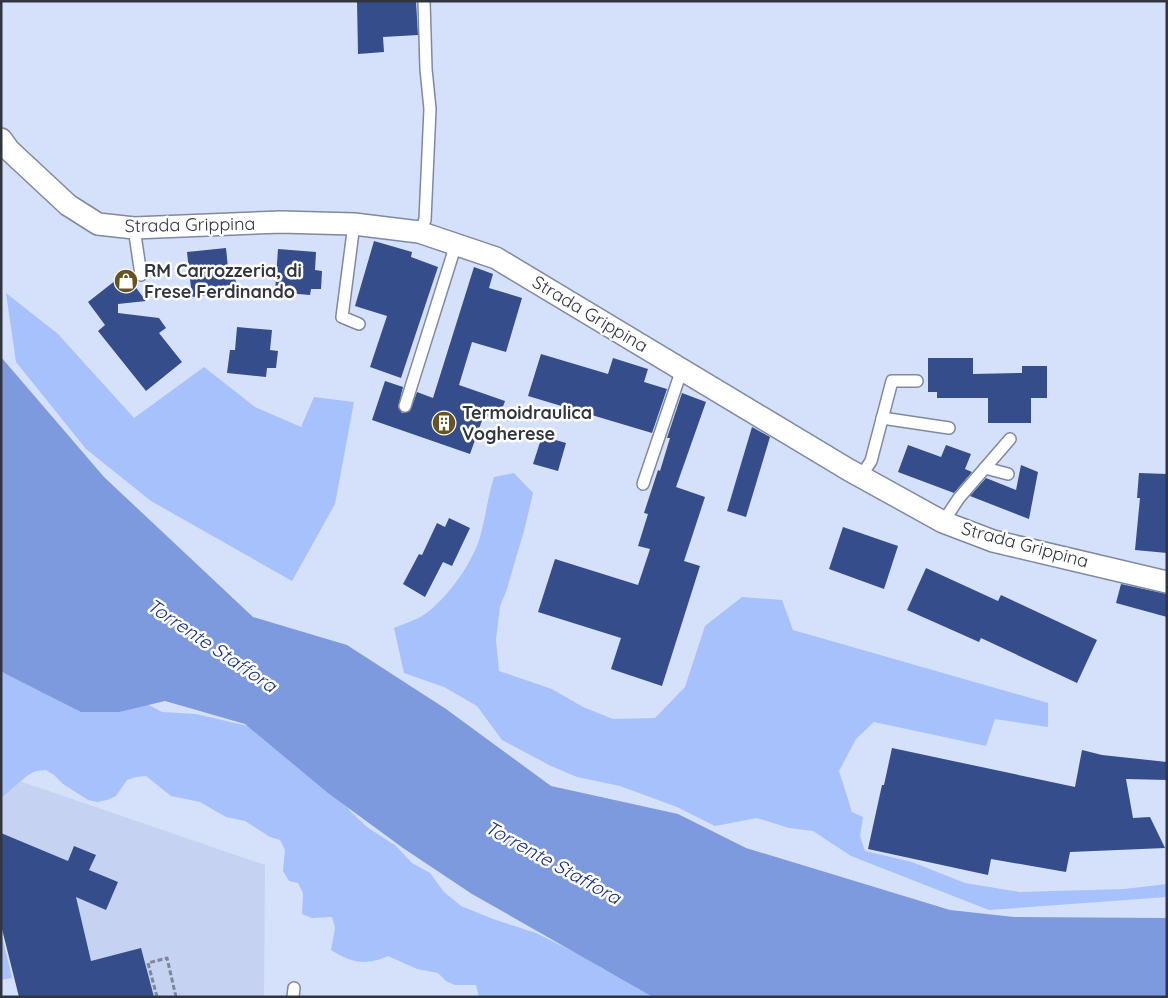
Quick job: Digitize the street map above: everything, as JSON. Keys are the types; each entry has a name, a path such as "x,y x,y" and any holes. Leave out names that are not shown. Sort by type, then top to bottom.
{"street":[{"name":"Strada Grippina","path":"1,139 9,150 68,205 98,224 134,228 281,222 354,224 419,232 496,258 861,476 943,522 993,541 1167,582"}],"lane":[{"path":"419,232 425,220 430,109 426,69 424,1"},
{"path":"354,224 342,317 359,324"},
{"path":"134,228 141,275"},
{"path":"405,406 456,244"},
{"path":"643,484 682,369"},
{"path":"861,476 871,461 892,381 917,381"},
{"path":"882,418 949,428"},
{"path":"943,522 959,498 1010,439"},
{"path":"985,468 1008,474"}],"path":[{"path":"157,997 148,962 167,958 176,997"}],"shaded area":[{"path":"6,293 58,334 134,418 204,367 255,407 301,427 314,397 354,402 335,504 292,581 151,501 86,449 16,362"},
{"path":"514,473 533,493 525,527 500,606 496,640 499,671 552,689 583,707 613,719 655,718 685,687 705,626 742,597 782,600 793,630 1048,703 1048,727 995,719 986,746 874,722 856,739 839,771 852,812 863,817 860,836 865,851 912,862 965,883 1020,892 1124,889 1167,884 1167,897 989,910 851,856 813,831 789,828 757,818 715,826 677,807 620,786 577,777 551,766 502,740 477,706 444,687 404,673 394,628 422,616 450,590 466,567 478,544 494,477"},
{"path":"1,652 147,704 162,712 196,714 252,727 336,791 350,811 367,827 396,846 412,863 430,873 444,892 461,906 536,933 584,957 603,969 683,997 479,997 476,985 455,985 446,981 438,973 417,969 388,956 365,962 346,958 331,950 335,928 332,917 312,918 302,914 303,893 298,883 289,881 283,871 285,850 280,840 270,837 245,821 226,817 200,802 171,796 146,776 127,780 116,796 97,802 88,800 63,784 46,770 36,771 28,775 1,798"},
{"path":"2,775 265,865 264,997 18,997 1,925"},
{"path":"1,932 12,978 1,980"}],"water":[{"name":"Torrente Staffora","path":"1,357 104,477 253,617 347,645 446,709 551,786 678,814 746,848 950,910 1014,917 1167,918 1167,997 653,997 472,894 403,848 328,793 245,724 165,701 119,712 81,712 6,674 1,671"}],"building":[{"path":"357,1 416,1 418,35 383,37 384,52 358,54"},
{"path":"374,241 412,252 411,257 438,267 401,378 370,367 387,316 355,306"},
{"path":"226,248 228,268 234,267 236,284 223,286 224,294 192,297 187,252"},
{"path":"278,249 316,252 315,270 322,271 321,289 311,289 310,295 275,292"},
{"path":"474,267 493,274 489,288 522,298 506,352 472,342 459,385 505,401 498,421 484,415 470,454 372,420 385,381 403,387 398,407 402,413 410,411 417,392 433,398"},
{"path":"125,273 146,301 118,304 118,313 159,318 166,328 159,333 182,362 146,391 98,331 105,325 88,302"},
{"path":"237,327 272,330 270,350 278,351 276,368 267,368 266,377 227,373 230,350 235,350"},
{"path":"541,354 608,374 613,358 648,369 644,382 667,389 652,433 528,396"},
{"path":"928,358 973,358 973,374 1022,373 1022,366 1047,366 1047,398 1031,398 1031,423 988,423 988,398 937,398 937,392 928,392"},
{"path":"682,393 706,402 676,487 705,497 684,561 700,566 662,686 611,669 621,638 538,612 555,559 638,585 650,549 638,546 648,514 644,513 658,470 660,471 670,438 667,438"},
{"path":"752,427 770,437 746,517 727,511"},
{"path":"542,436 566,443 558,471 533,464"},
{"path":"908,445 941,457 946,445 971,454 965,469 972,472 954,493 898,472"},
{"path":"1021,465 1038,472 1029,519 970,496 986,478 1016,490"},
{"path":"1139,473 1167,474 1167,553 1135,550 1140,498 1137,498"},
{"path":"449,518 470,528 452,566 443,562 425,597 403,584 419,554 422,555 437,523 445,527"},
{"path":"843,527 898,546 884,589 829,569"},
{"path":"926,568 998,601 1001,595 1097,640 1077,683 981,638 979,642 907,610"},
{"path":"1121,584 1167,594 1167,617 1116,603"},
{"path":"892,748 1075,787 1082,750 1102,755 1167,762 1167,780 1126,779 1133,818 1150,817 1165,848 1070,852 1066,872 991,859 988,875 868,849"},
{"path":"1,833 68,861 74,846 96,855 89,870 118,882 106,910 76,897 91,961 141,948 154,997 19,997 1,925"}],"place":[{"name":"RM Carrozzeria, di Frese Ferdinando","path":"126,281"},
{"name":"Termoidraulica Vogherese","path":"444,423"}]}
